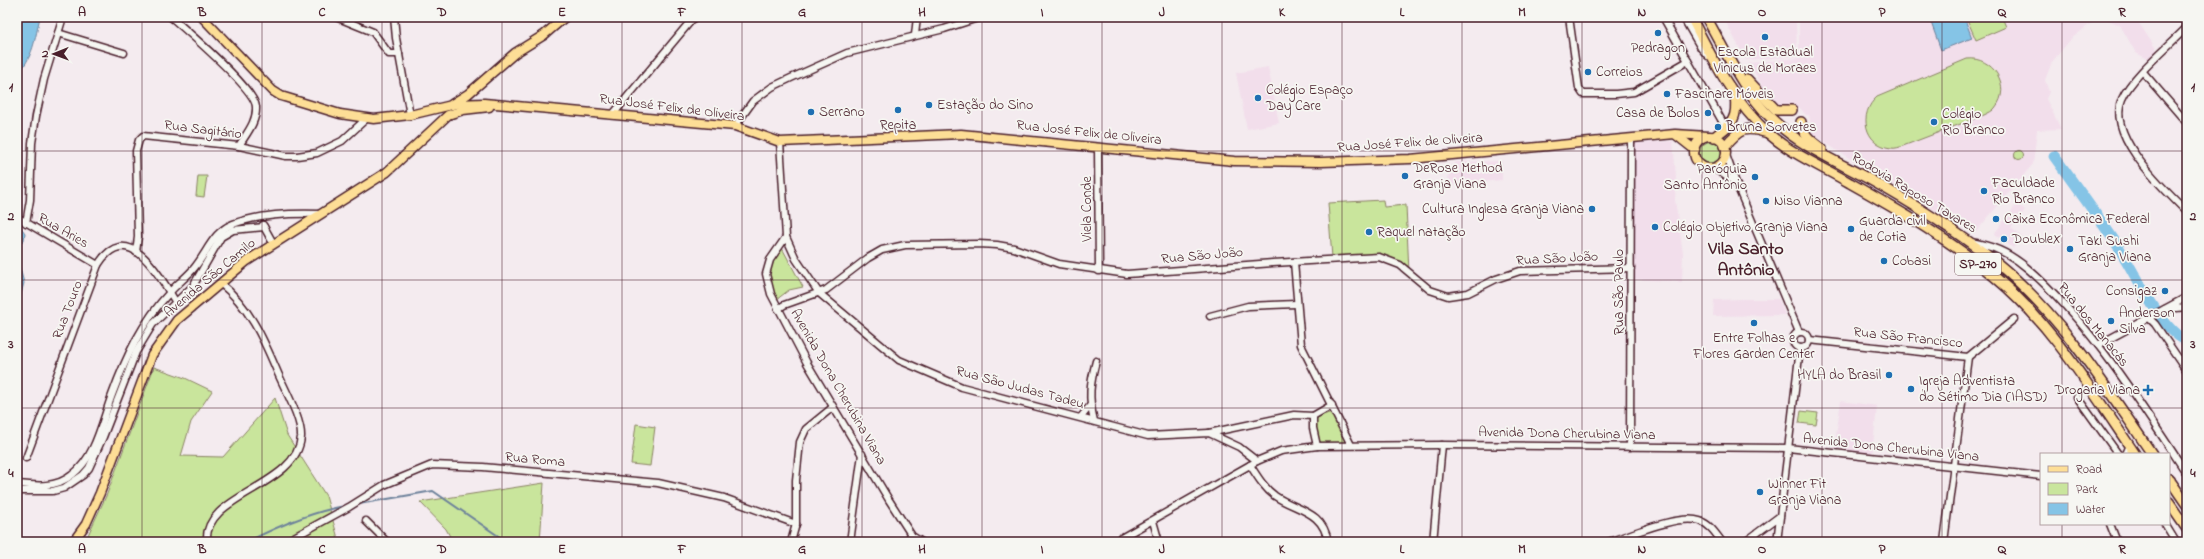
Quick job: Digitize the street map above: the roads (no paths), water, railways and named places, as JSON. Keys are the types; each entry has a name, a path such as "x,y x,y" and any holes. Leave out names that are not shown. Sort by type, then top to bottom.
{"highway":[{"name":"Rodovia Raposo Tavares","path":"1691,17 1715,63 1735,93 1768,133 1799,156 1844,180 1928,229 2003,284 2017,297 2039,321 2081,375 2134,453"},
{"name":"Rodovia Raposo Tavares","path":"1706,17 1730,60 1754,97 1771,119 1796,139 1925,212 1969,241 2023,286 2047,311 2106,388 2151,453"},
{"path":"1730,60 1772,107 1780,111 1792,110"},
{"path":"1711,136 1726,128 1736,116 1735,93"},
{"path":"1801,122 1802,129 1807,136 1840,164"},
{"path":"1726,150 1741,130 1751,129 1768,133"},
{"path":"2170,481 2187,505"},
{"path":"2170,504 2187,529"}],"main road":[{"name":"Rua José Felix de Oliveira","path":"202,17 265,83 281,96 340,114 366,119 410,115 463,107 502,105 735,126 780,142 961,134 1234,161 1321,162 1410,158 1675,134 1711,136"},
{"name":"Avenida São Camilo","path":"73,542 86,524 100,493 152,355 177,320 220,283 273,243 386,172 501,64 544,35 565,17"},
{"name":"Avenida São Camilo","path":"463,107 468,94"},
{"path":"1675,134 1694,150 1696,160 1704,167 1714,168 1722,163 1726,150 1721,141 1711,136 1699,141 1694,150"}],"street":[{"path":"26,223 30,200 32,143 36,116 63,17"},
{"path":"171,17 235,77 253,97 256,106 254,121 239,146"},
{"path":"336,17 372,32 389,54 399,54"},
{"path":"394,17 410,115"},
{"path":"614,114 694,17"},
{"path":"915,35 917,17"},
{"path":"735,126 753,101 772,87 847,53 944,29 981,17"},
{"path":"1569,17 1579,88 1583,94 1616,94 1634,92 1688,61"},
{"path":"1663,17 1726,128"},
{"path":"1682,17 1701,48 1715,63"},
{"path":"2187,27 2130,86 2119,107 2120,127 2133,150 2149,172 2187,212"},
{"path":"58,34 124,53"},
{"path":"2143,72 2187,121"},
{"name":"Rua Sagitário","path":"136,252 136,151 140,138 148,135 239,146 286,156 317,154 342,141 366,119"},
{"name":"Rua São Paulo","path":"1630,447 1631,138"},
{"name":"Rua São Judas Tadeu","path":"780,142 786,237 801,269 818,293 899,360 962,387 1081,417 1148,436 1173,436 1209,433 1294,415 1313,416"},
{"name":"Viela Conde","path":"1098,148 1099,271"},
{"path":"1726,150 1736,183 1799,332"},
{"path":"1714,168 1736,183"},
{"path":"17,484 40,486 62,482 72,476 84,464 98,435 111,396 137,336 170,292 188,276 218,233 234,224 260,218 291,214 320,214"},
{"name":"Rua Aries","path":"17,217 98,265"},
{"path":"260,218 273,243"},
{"path":"17,491 53,491 64,488 83,475 89,468 103,437 117,398 142,340 153,324 198,280 220,237 233,230 264,227"},
{"name":"Avenida Dona Cherubina Viana","path":"786,237 770,260 766,274 771,294 807,363 833,407 912,536 922,542"},
{"name":"Rua dos Manacás","path":"1969,241 1986,244 2005,253 2027,268 2054,296 2098,345 2187,474"},
{"name":"Rua São João","path":"778,309 784,305 818,293 832,286 868,258 882,250 904,245 997,245 1014,248 1059,264 1127,274 1368,257 1386,258 1400,265 1430,290 1448,296 1468,293 1505,276 1520,271 1631,268"},
{"name":"Rua Touro","path":"26,458 98,265 104,254 115,247 129,248 136,252 149,263 175,301"},
{"path":"1294,262 1296,304 1301,345 1351,445"},
{"path":"207,542 209,524 219,513 287,466 298,448 301,436 297,418 257,328 246,309 220,283"},
{"path":"2098,345 2187,297"},
{"path":"1210,316 1248,306 1296,304"},
{"path":"2164,309 2187,307"},
{"path":"2149,318 2156,324 2187,371"},
{"name":"Rua São Francisco","path":"1809,340 1968,357 2014,319"},
{"path":"1799,332 1806,333 1809,340 1808,345 1800,348"},
{"path":"1799,332 1793,340 1795,345 1800,348"},
{"path":"1777,542 1800,348"},
{"path":"1944,542 1968,357"},
{"path":"1094,421 1090,406 1090,385 1096,361"},
{"path":"2077,397 2117,453"},
{"path":"1317,446 1313,428 1313,416 1332,405"},
{"path":"1081,417 1090,406"},
{"path":"791,542 796,524 796,480 800,442 806,429 833,407"},
{"name":"Rua São Judas Tadeu","path":"1209,433 1239,447 1258,460"},
{"path":"1434,542 1442,445"},
{"name":"Avenida Dona Cherubina Viana","path":"1114,542 1258,460 1281,451 1317,446 1442,445 1788,448 2040,476"},
{"path":"2125,453 2129,445"},
{"path":"850,542 862,454"},
{"name":"Rua Roma","path":"285,542 349,507 384,485 432,464 483,467 658,483 724,498 796,524"},
{"path":"1250,465 1259,479 1275,496 1311,514 1321,522 1328,542"},
{"path":"1745,542 1780,516"},
{"path":"1608,542 1686,520 1701,521 1708,525 1722,542"},
{"path":"366,521 387,542"},
{"path":"1152,521 1159,542"},
{"path":"2110,525 2117,542"},
{"path":"2166,525 2176,542"}],"water":[{"path":"17,17 40,17 30,55 27,62 17,74"},
{"path":"1929,17 1964,17 1972,38 1941,50"},
{"path":"17,222 25,233 24,240 19,244 17,250"},
{"path":"17,257 24,283 17,309"}],"waterway":[{"path":"2054,156 2116,243 2158,313 2168,326 2178,335 2187,340"},
{"path":"359,504 433,491 507,542"},
{"path":"247,542 295,520 345,506"}],"place":[{"name":"Pedragon","path":"1658,33"},
{"name":"Escola Estadual Vinicus de Moraes","path":"1765,37"},
{"name":"Correios","path":"1588,72"},
{"name":"Fascinare Móveis","path":"1667,94"},
{"name":"Colégio Espaço Day Care","path":"1258,98"},
{"name":"Estação do Sino","path":"929,105"},
{"name":"Repita","path":"898,110"},
{"name":"Serrano","path":"811,112"},
{"name":"Casa de Bolos","path":"1708,113"},
{"name":"Colégio Rio Branco","path":"1934,122"},
{"name":"Bruna Sorvetes","path":"1718,127"},
{"name":"DeRose Method Granja Viana","path":"1405,176"},
{"name":"Paróquia Santo Antônio","path":"1755,177"},
{"name":"Faculdade Rio Branco","path":"1984,191"},
{"name":"Niso Vianna","path":"1766,201"},
{"name":"Cultura Inglesa Granja Viana","path":"1592,209"},
{"name":"Caixa Econômica Federal","path":"1996,219"},
{"name":"Colégio Objetivo Granja Viana","path":"1655,227"},
{"name":"Guarda civil de Cotia","path":"1851,229"},
{"name":"Raquel natação","path":"1369,232"},
{"name":"DoubleX","path":"2004,239"},
{"name":"Taki Sushi Granja Viana","path":"2070,249"},
{"name":"Cobasi","path":"1884,261"},
{"name":"Consigaz","path":"2165,291"},
{"name":"Anderson Silva","path":"2111,321"},
{"name":"Entre Folhas e Flores Garden Center","path":"1754,323"},
{"name":"HYLA do Brasil","path":"1889,375"},
{"name":"Igreja Adventista do Sétimo Dia (IASD)","path":"1911,389"},
{"name":"Drogaria Viana","path":"2148,390"},
{"name":"Winner Fit Granja Viana","path":"1760,492"}],"district":[{"name":"Vila Santo Antônio","path":"1746,260"}]}
